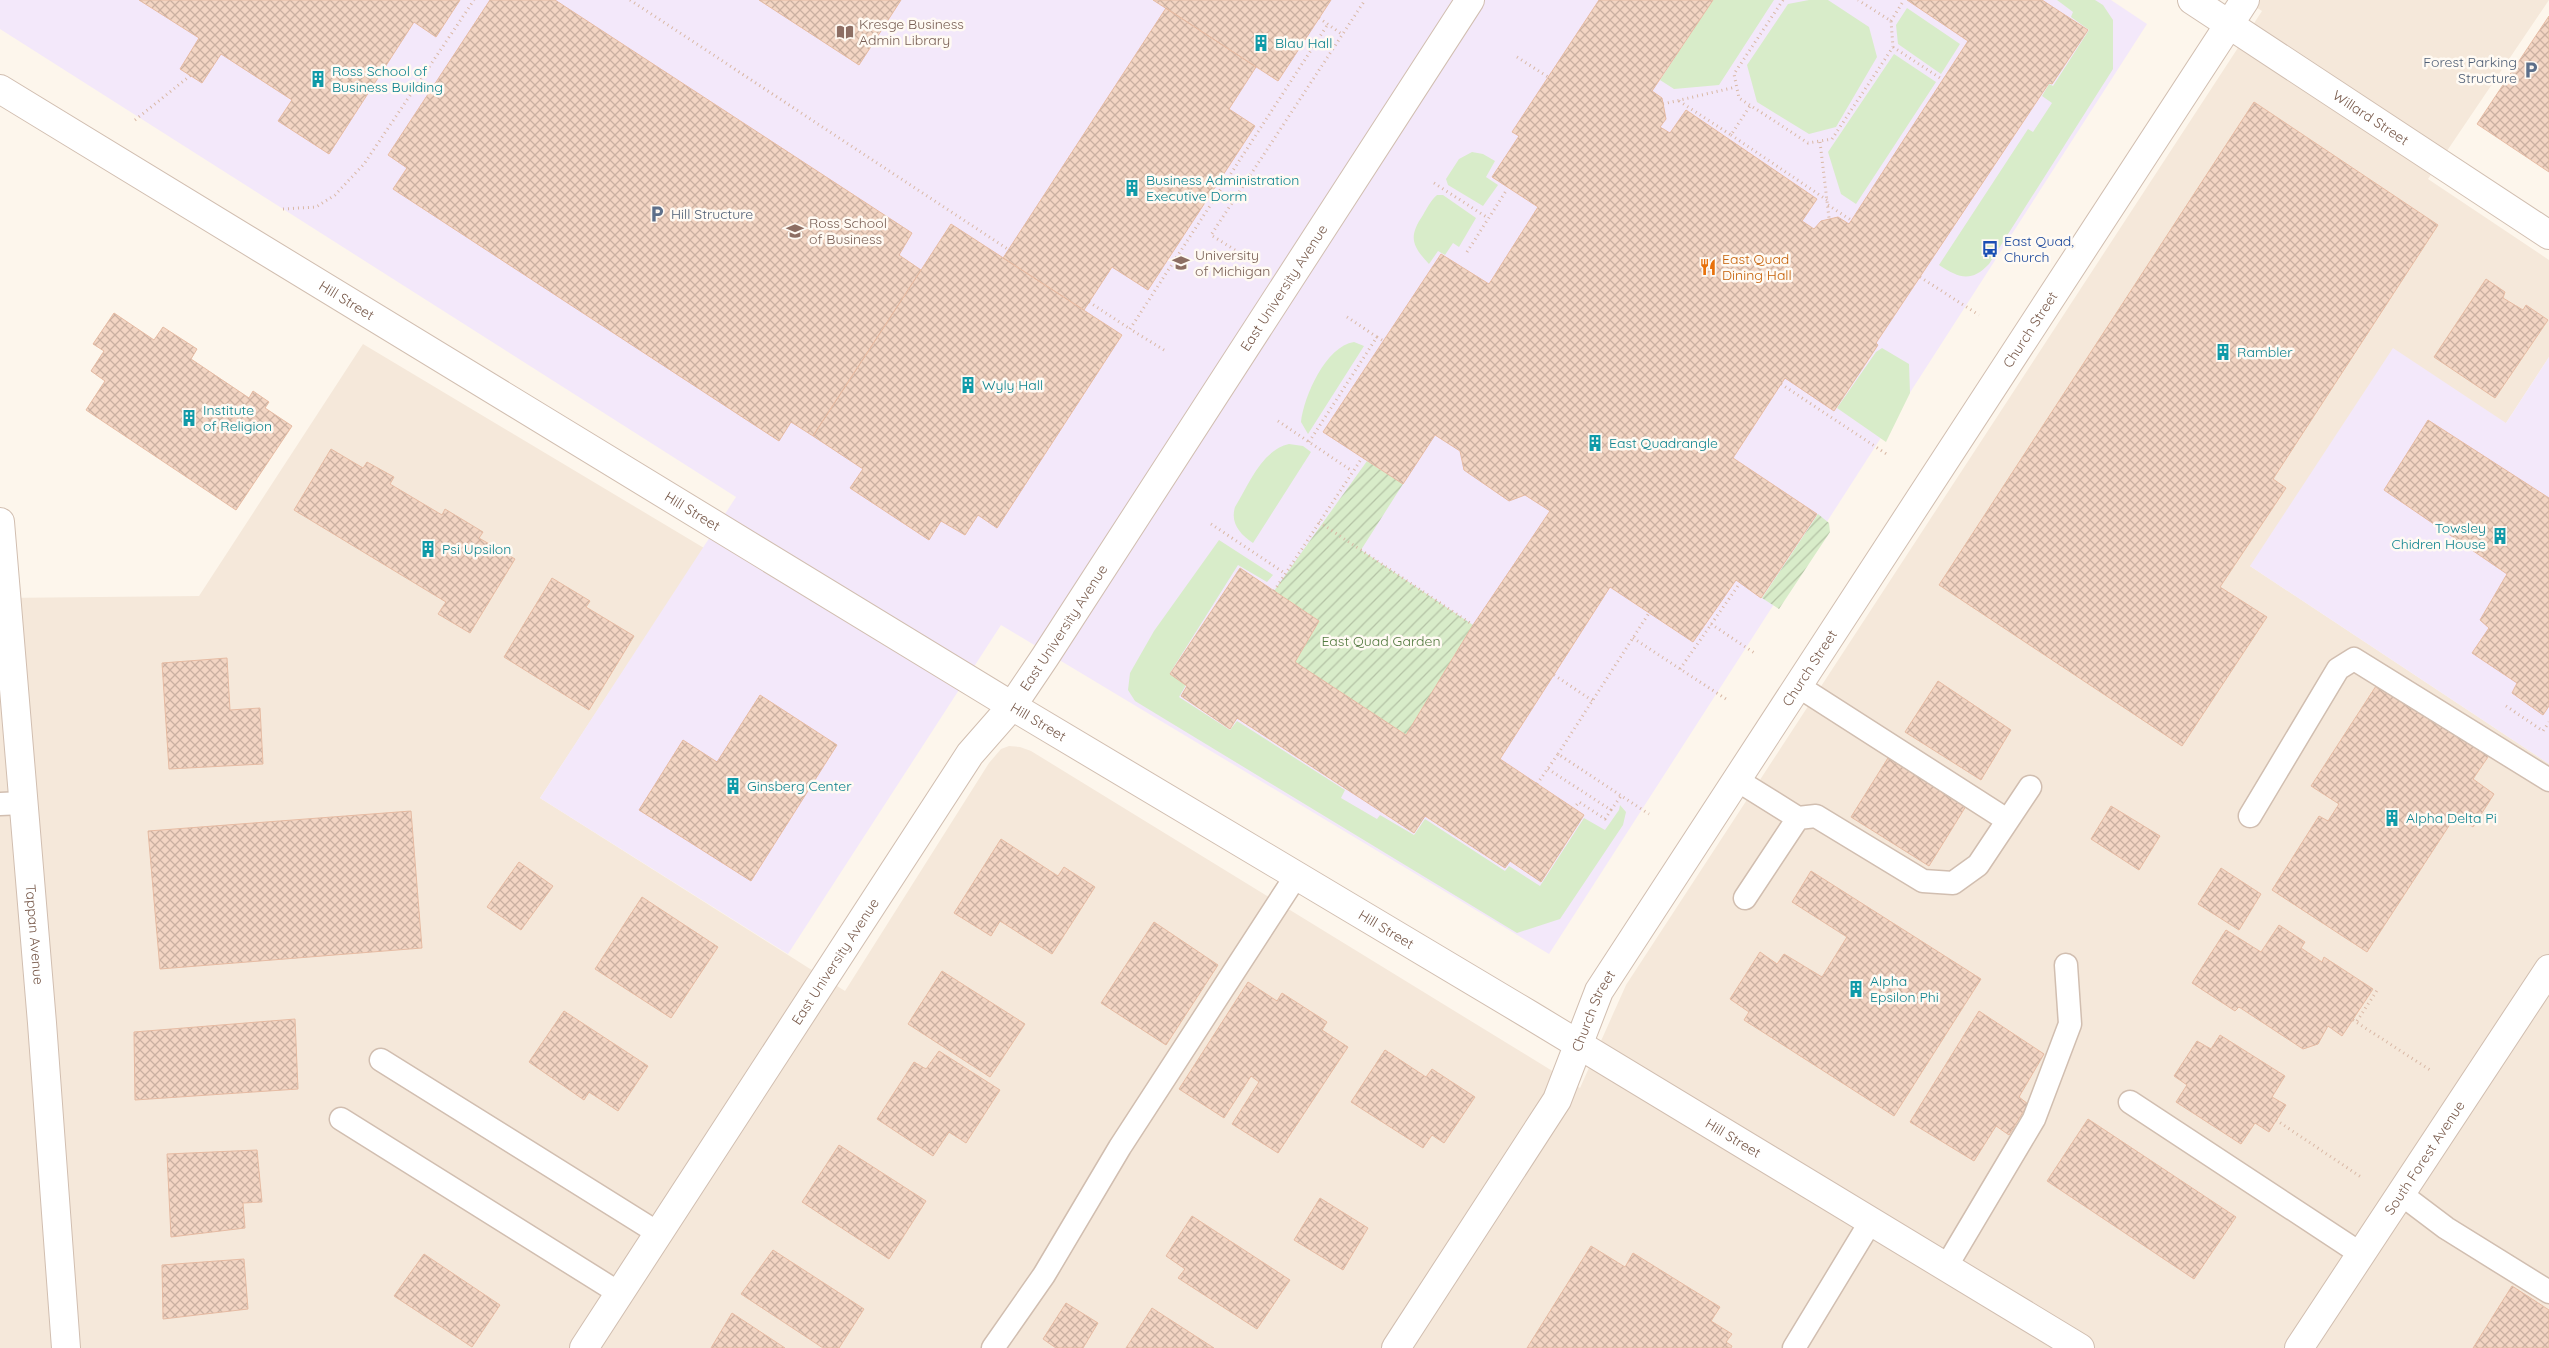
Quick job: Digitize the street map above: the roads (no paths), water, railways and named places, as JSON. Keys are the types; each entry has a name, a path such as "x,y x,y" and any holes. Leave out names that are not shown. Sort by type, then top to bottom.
{"street":[{"name":"East University Avenue","path":"584,1348 970,754 1012,706 1051,649 1470,0"},
{"name":"Willard Street","path":"2192,0 2549,235"},
{"name":"Church Street","path":"1396,1348 1557,1100 1577,1043 1599,991 2245,0"},
{"name":"Hill Street","path":"0,89 1012,706 1577,1043 2080,1348"},
{"name":"Tappan Avenue","path":"0,522 12,804 66,1348"},
{"name":"South Forest Avenue","path":"2299,1348 2549,969"}],"lane":[{"path":"2250,816 2338,669 2354,658 2549,780"},
{"path":"1798,686 2007,820"},
{"path":"1737,780 1798,818 1816,816 1923,881 1953,883 1978,865 2030,787"},
{"path":"1745,898 1798,818"},
{"path":"994,1348 1044,1275 1120,1147 1296,876"},
{"path":"1946,1267 2034,1119 2070,1024 2066,965"},
{"path":"381,1060 658,1233"},
{"path":"2130,1102 2361,1254"},
{"path":"341,1119 619,1293"},
{"path":"2401,1194 2446,1228 2549,1292"},
{"path":"1794,1348 1871,1222"}],"place":[{"name":"Kresge Business Admin Library","path":"845,32"},
{"name":"Blau Hall","path":"1261,43"},
{"name":"Forest Parking Structure","path":"2531,70"},
{"name":"Ross School of Business Building","path":"318,79"},
{"name":"Business Administration Executive Dorm","path":"1132,188"},
{"name":"Hill Structure","path":"657,214"},
{"name":"Ross School of Business","path":"795,231"},
{"name":"East Quad, Church","path":"1990,249"},
{"name":"University of Michigan","path":"1181,263"},
{"name":"East Quad Dining Hall","path":"1708,267"},
{"name":"Rambler","path":"2223,352"},
{"name":"Wyly Hall","path":"968,385"},
{"name":"Institute of Religion","path":"189,418"},
{"name":"East Quadrangle","path":"1595,443"},
{"name":"Towsley Chidren House","path":"2500,536"},
{"name":"Psi Upsilon","path":"428,549"},
{"name":"Ginsberg Center","path":"733,786"},
{"name":"Alpha Delta Pi","path":"2392,818"},
{"name":"Alpha Epsilon Phi","path":"1856,989"}],"park label":[{"name":"East Quad Garden","path":"1381,641"}]}
